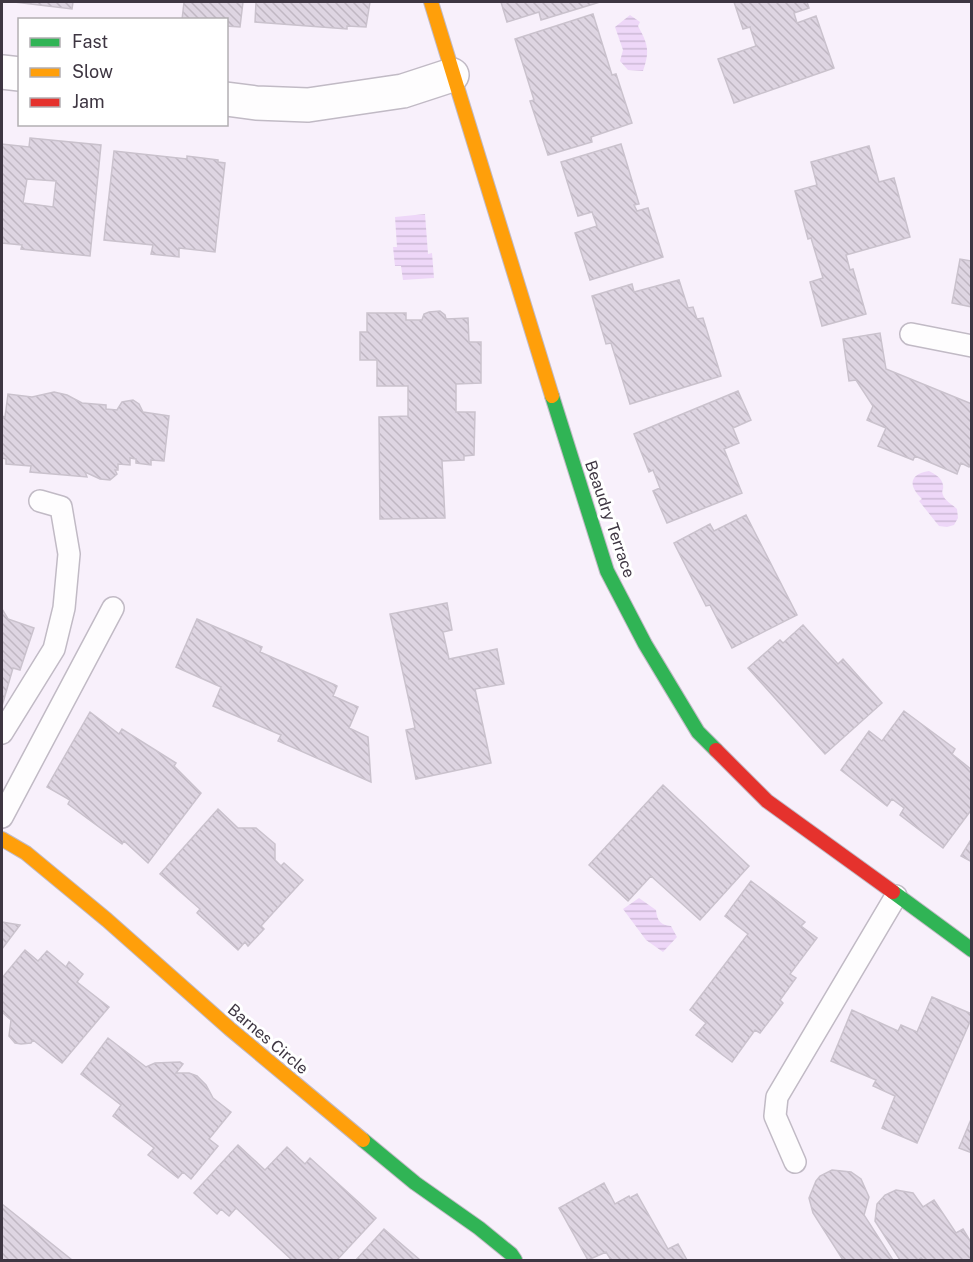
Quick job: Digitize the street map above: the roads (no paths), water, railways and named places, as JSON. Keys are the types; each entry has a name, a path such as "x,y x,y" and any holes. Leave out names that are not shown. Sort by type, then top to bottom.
{"street":[{"name":"Beaudry Terrace","path":"431,2 607,571 645,644 698,732 767,801 972,950"},
{"path":"2,72 18,74"},
{"path":"228,99 308,105 403,91 452,75"},
{"name":"Barnes Circle","path":"2,839 26,853 107,920 274,1066 415,1183 478,1228 511,1254 515,1260"}],"lane":[{"path":"911,334 972,346"},
{"path":"2,733 54,649 64,608 69,554 61,507 40,501"},
{"path":"2,817 114,608"},
{"path":"795,1162 775,1116 777,1097 896,896"}]}
